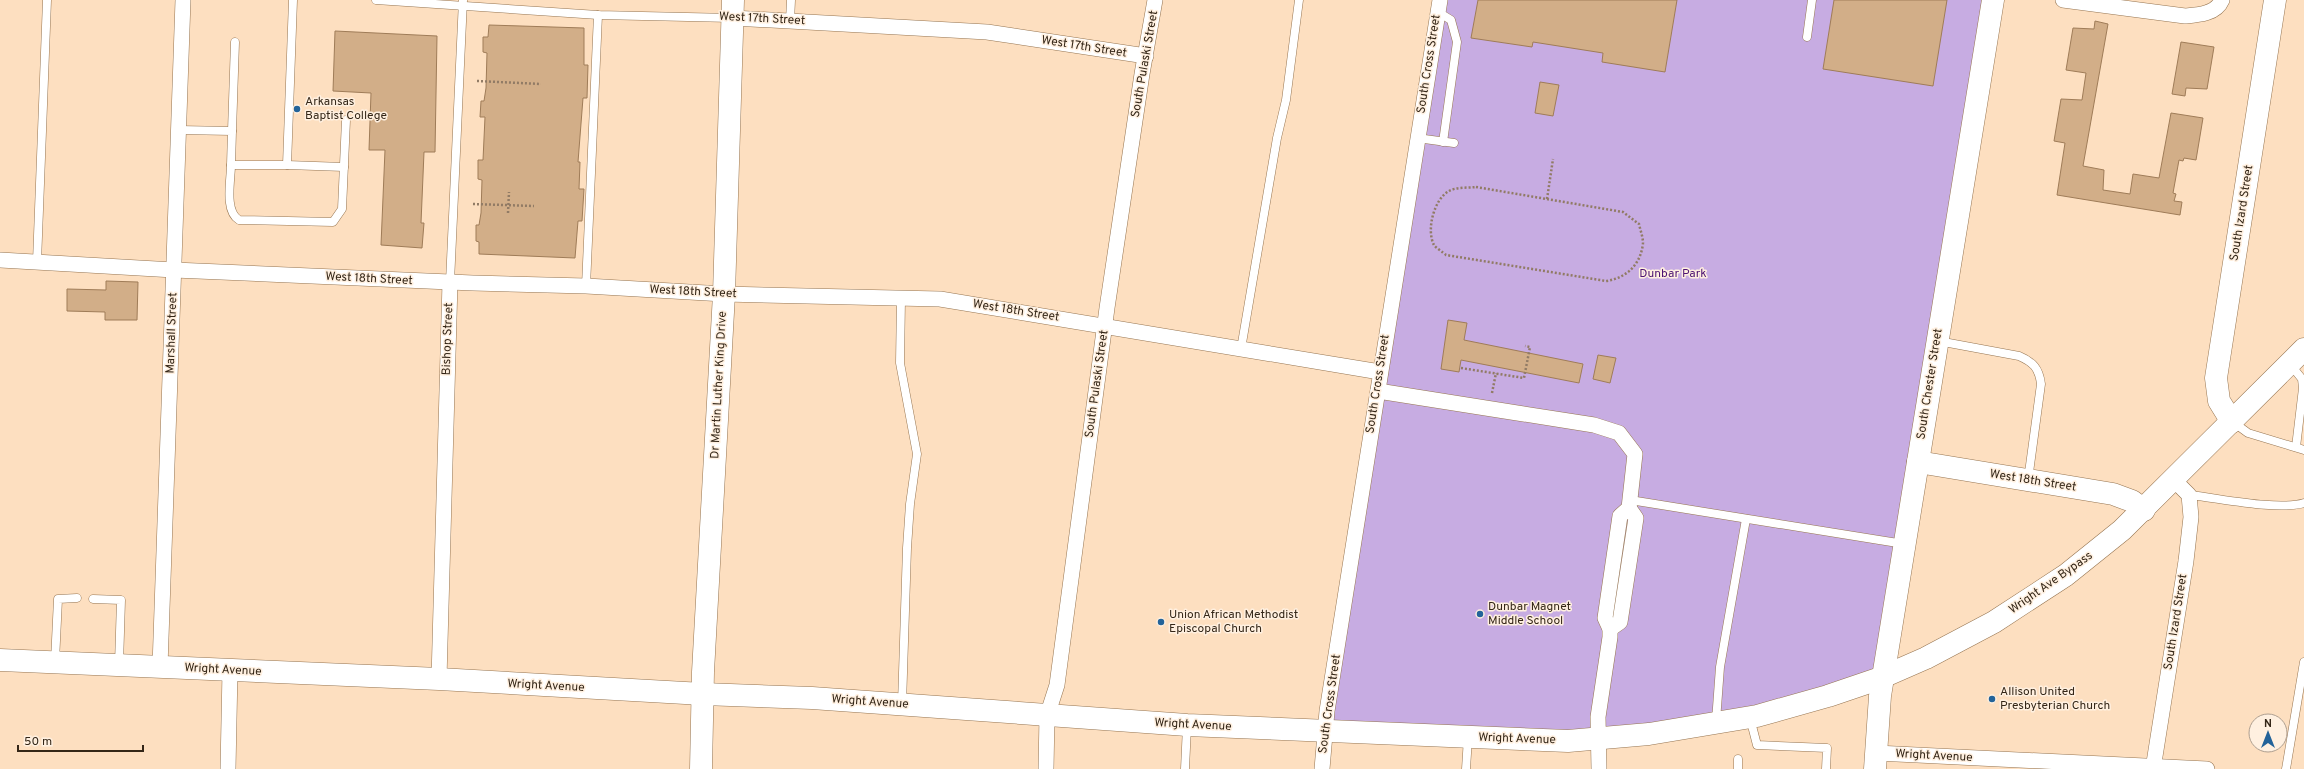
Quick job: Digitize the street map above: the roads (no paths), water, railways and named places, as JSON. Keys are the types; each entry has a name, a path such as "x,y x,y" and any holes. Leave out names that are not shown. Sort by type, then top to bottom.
{"main road":[{"name":"South Chester Street","path":"1875,761 1884,676 1993,0"},
{"name":"South Izard Street","path":"2232,422 2219,401 2216,378 2275,0"},
{"name":"Dr Martin Luther King Drive","path":"701,769 702,694 724,294 733,9"},
{"name":"Wright Ave Bypass","path":"1744,718 1828,696 1884,676 1949,646 2026,602 2088,558 2144,510 2181,487 2232,422 2297,356"},
{"name":"West 18th Street","path":"1918,462 2113,494 2132,501 2144,510"},
{"name":"Wright Avenue","path":"0,660 439,679 902,704 1047,716 1187,725 1568,741 1597,739 1716,724 1744,718"}],"street":[{"name":"Marshall Street","path":"160,667 183,0"},
{"name":"South Pulaski Street","path":"1046,769 1047,716 1057,685 1105,326 1155,0"},
{"path":"2063,0 2185,16 2203,15 2220,4 2222,0"},
{"name":"South Cross Street","path":"1322,769 1324,731 1439,6"},
{"name":"West 17th Street","path":"733,9 790,21 986,32 1146,56"},
{"name":"West 18th Street","path":"0,260 174,270 450,282 586,286 724,294 940,299 1380,372"},
{"name":"Bishop Street","path":"439,679 450,282"},
{"path":"1378,391 1594,425 1619,433 1635,454 1630,504 1620,516 1605,618 1610,629 1598,717 1597,739 1599,769"},
{"name":"South Izard Street","path":"2153,768 2186,562 2191,517 2181,487"},
{"path":"228,769 230,671"},
{"name":"Wright Avenue","path":"1875,761 2207,769"}],"lane":[{"path":"37,262 47,0"},
{"path":"287,166 293,0"},
{"name":"West 17th Street","path":"376,0 462,3 598,15 733,9"},
{"path":"790,21 791,0"},
{"path":"1241,349 1277,138 1286,100 1299,0"},
{"path":"1807,37 1812,0"},
{"name":"Bishop Street","path":"450,282 462,3"},
{"path":"1439,6 1451,20 1457,42 1443,142"},
{"path":"586,286 598,15"},
{"path":"236,42 230,209 234,217 239,220 333,222 342,209 346,120"},
{"path":"179,130 232,131"},
{"path":"1418,138 1454,143"},
{"path":"231,165 344,167"},
{"path":"901,299 900,363 917,454 908,541 902,704"},
{"path":"1937,341 2019,356 2031,361 2039,370 2041,384 2028,480"},
{"path":"2232,422 2248,434 2300,448 2303,388 2297,356"},
{"path":"2181,487 2272,504 2297,505 2304,503"},
{"path":"1630,504 1746,519 1905,544"},
{"path":"1716,724 1719,673 1746,519"},
{"path":"55,662 58,599 77,598"},
{"path":"93,599 121,600 118,665"},
{"path":"2286,769 2304,662"},
{"path":"1744,718 1757,745 1827,748 1826,769"},
{"path":"1185,769 1187,725"},
{"path":"1466,769 1468,737"},
{"path":"1738,759 1738,769"}],"place":[{"name":"Arkansas Baptist College","path":"297,109"},
{"name":"Dunbar Magnet Middle School","path":"1480,614"},
{"name":"Union African Methodist Episcopal Church","path":"1161,622"},
{"name":"Allison United Presbyterian Church","path":"1992,699"}],"park label":[{"name":"Dunbar Park","path":"1673,274"}]}
